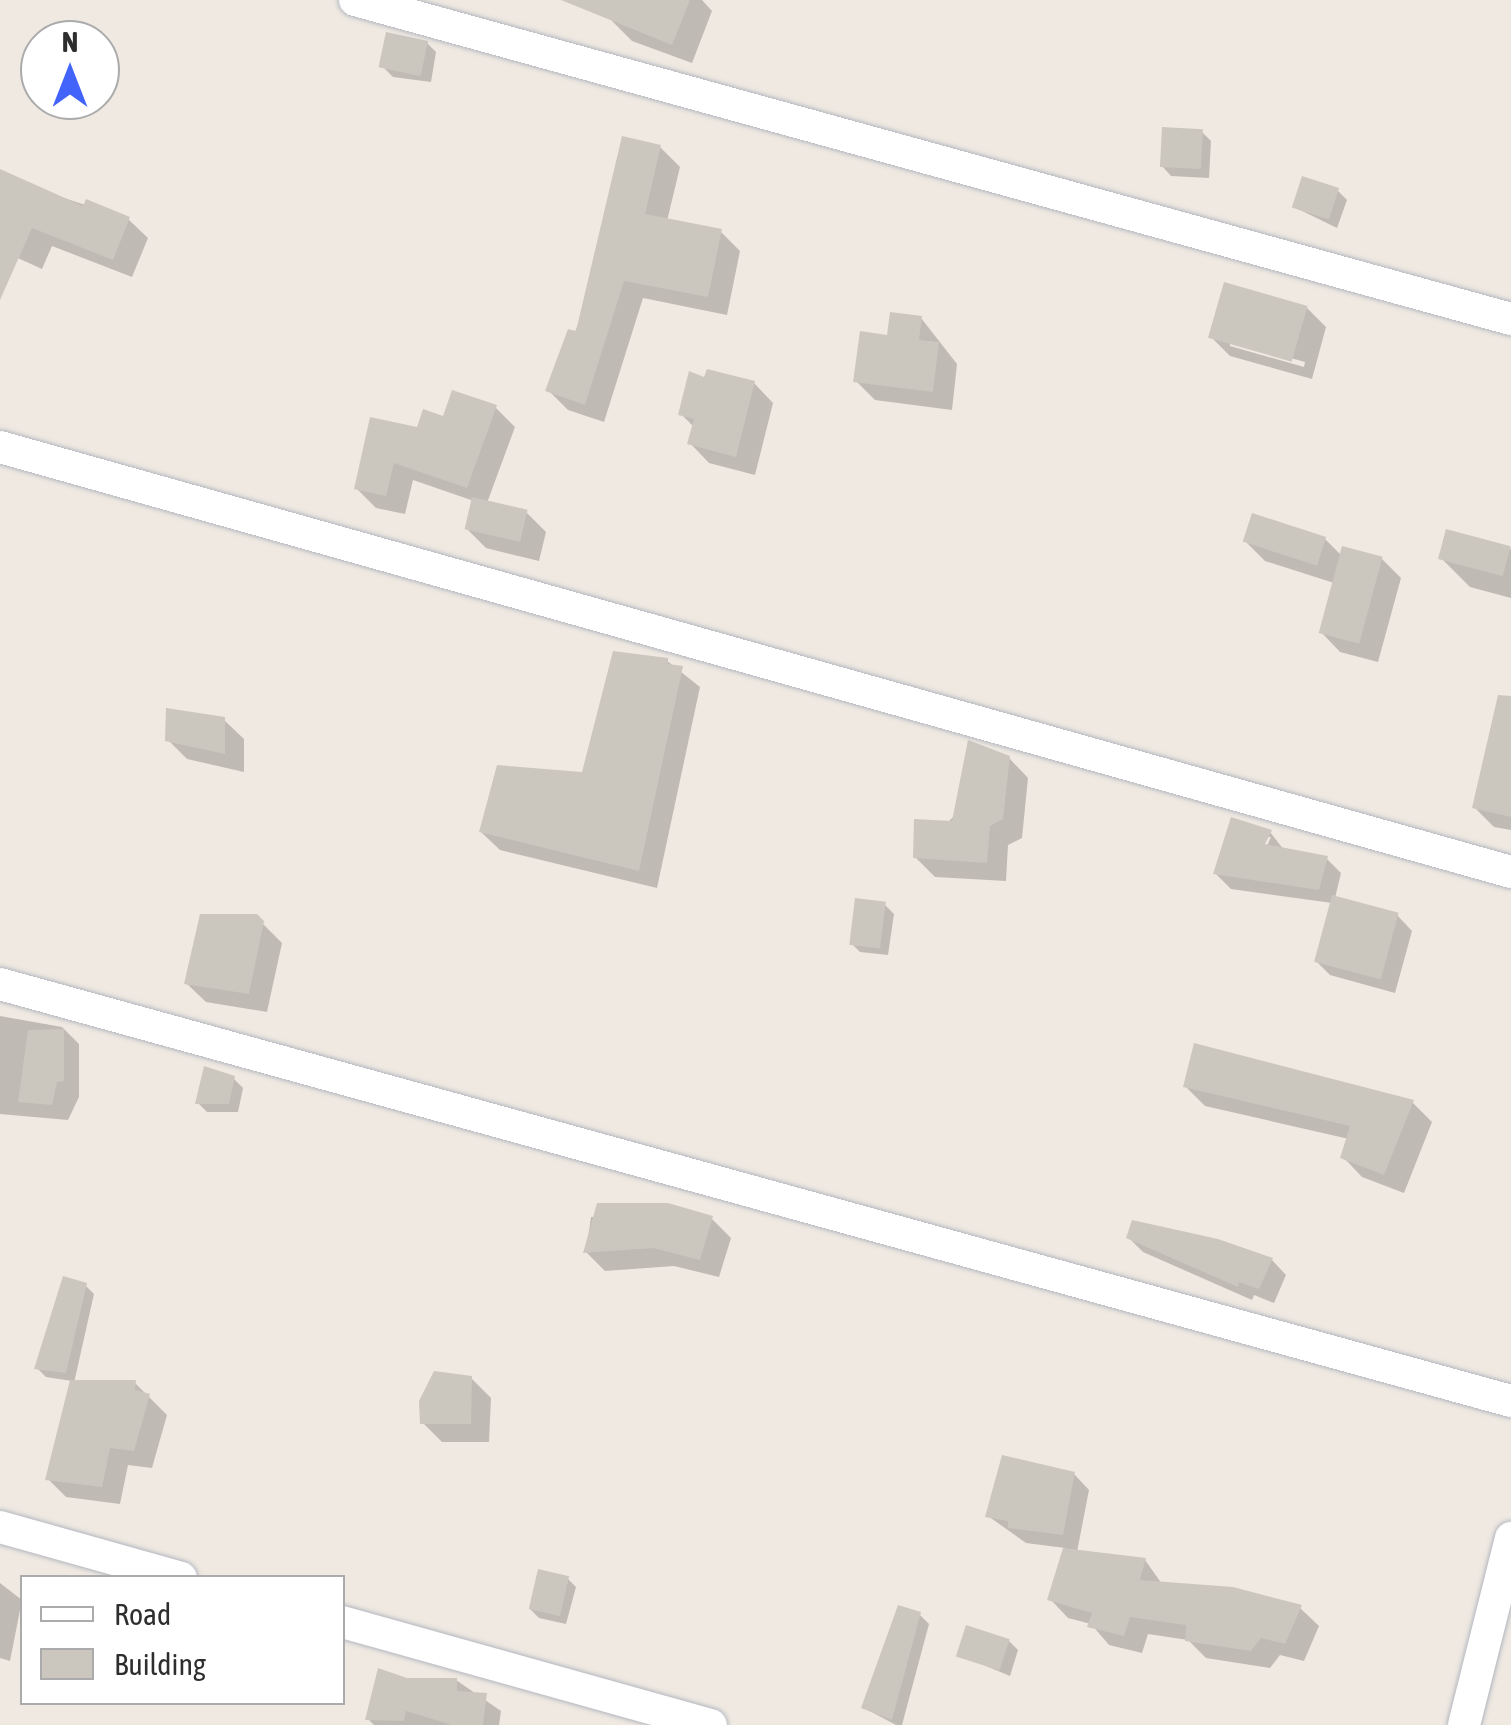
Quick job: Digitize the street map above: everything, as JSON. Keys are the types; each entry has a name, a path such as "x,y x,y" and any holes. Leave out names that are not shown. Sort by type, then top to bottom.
{"street":[{"path":"355,0 1511,319"},
{"path":"0,447 1511,872"},
{"path":"0,984 1511,1401"},
{"path":"0,1527 170,1575"},
{"path":"1464,1725 1511,1538"},
{"path":"345,1623 712,1725"}],"building":[{"path":"561,0 690,0 672,45"},
{"path":"386,32 428,41 421,76 379,67"},
{"path":"1162,127 1203,129 1201,169 1160,167"},
{"path":"622,136 661,145 645,214 722,229 708,297 624,281 585,405 545,391 568,329 576,331"},
{"path":"0,169 83,206 86,199 130,217 113,260 32,228 0,300"},
{"path":"1302,176 1339,188 1329,219 1292,207"},
{"path":"1224,282 1308,306 1292,362 1208,338"},
{"path":"890,312 922,316 919,340 939,342 933,392 853,382 860,331 887,335"},
{"path":"707,369 755,381 736,457 687,444 694,419 678,415 689,371 704,377"},
{"path":"452,390 497,405 467,488 394,463 386,496 354,489 370,417 417,427 423,409 443,416"},
{"path":"472,497 528,510 520,542 465,529"},
{"path":"1252,513 1326,537 1317,566 1243,542"},
{"path":"1446,529 1511,546 1503,576 1438,559"},
{"path":"1342,546 1383,557 1359,644 1319,633"},
{"path":"613,651 668,658 668,664 683,666 639,871 479,832 497,765 582,772"},
{"path":"1498,695 1511,696 1511,817 1472,808"},
{"path":"166,708 225,717 225,754 165,741"},
{"path":"968,740 1010,756 1003,819 990,826 987,863 913,858 914,819 952,821"},
{"path":"1231,817 1272,830 1265,844 1328,856 1319,890 1213,874"},
{"path":"1332,895 1399,913 1381,980 1314,962"},
{"path":"855,898 886,902 880,948 849,945"},
{"path":"200,914 257,914 264,921 249,994 184,984"},
{"path":"64,1029 64,1081 57,1082 52,1105 18,1102 28,1030"},
{"path":"1194,1043 1414,1100 1384,1175 1340,1158 1350,1126 1183,1087"},
{"path":"204,1066 235,1076 229,1104 195,1104"},
{"path":"597,1203 668,1203 713,1216 700,1260 653,1248 583,1253"},
{"path":"1132,1220 1218,1239 1273,1258 1259,1289 1239,1282 1238,1287 1126,1238"},
{"path":"63,1276 87,1283 66,1373 34,1369"},
{"path":"434,1371 472,1376 471,1424 420,1424 419,1401"},
{"path":"70,1380 136,1380 135,1390 150,1394 134,1451 110,1448 102,1487 45,1480"},
{"path":"1002,1455 1075,1472 1063,1535 1008,1528 1008,1521 985,1517"},
{"path":"1063,1548 1146,1558 1140,1580 1233,1587 1302,1605 1285,1644 1261,1638 1251,1651 1185,1641 1186,1625 1130,1617 1124,1636 1087,1627 1092,1613 1047,1600"},
{"path":"538,1569 569,1576 560,1616 529,1609"},
{"path":"898,1605 921,1612 892,1720 861,1708"},
{"path":"966,1625 1010,1639 1000,1671 956,1656"},
{"path":"378,1668 407,1678 457,1678 457,1691 487,1693 483,1725 452,1725 406,1711 404,1721 365,1720"}]}
